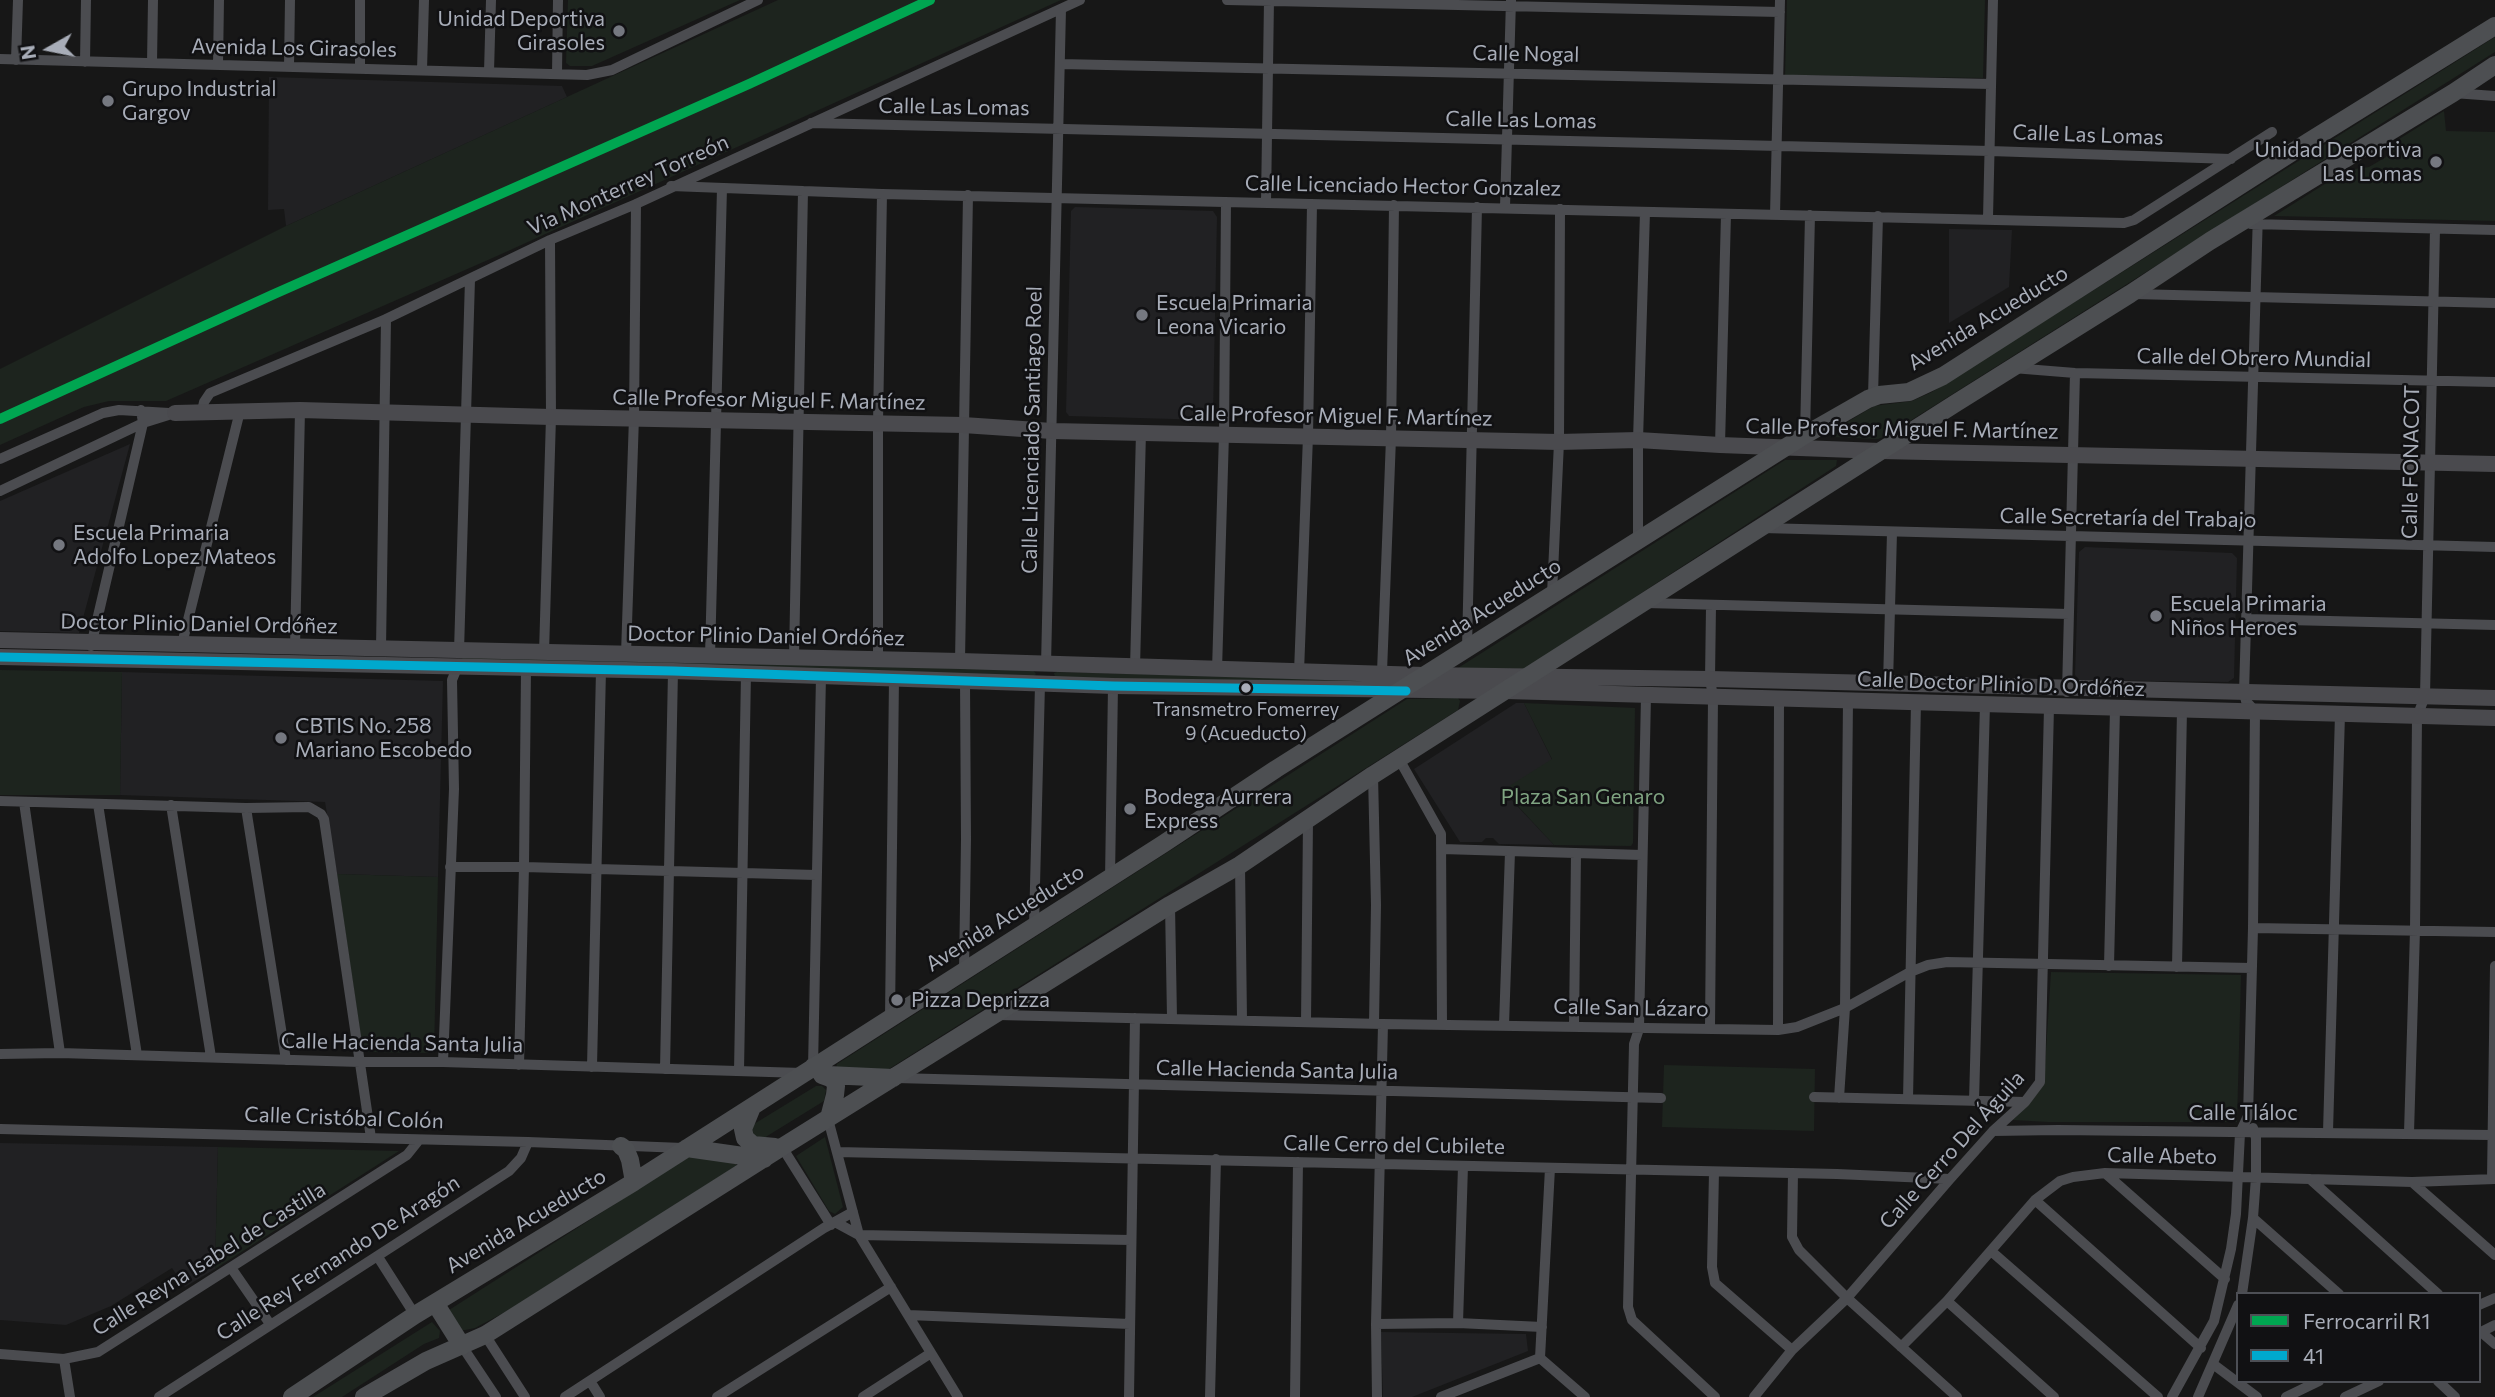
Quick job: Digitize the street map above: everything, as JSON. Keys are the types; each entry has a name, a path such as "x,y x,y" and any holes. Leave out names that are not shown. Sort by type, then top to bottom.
{"main road":[{"name":"Avenida Acueducto","path":"292,1397 415,1315 752,1107 814,1072 890,1017 1805,435 1873,396 1909,392 1943,376 2308,142 2495,26"},
{"path":"364,1397 426,1361 485,1335 1170,905 1240,865 1373,775 1759,528 2238,224 2258,218 2495,65"},
{"path":"814,1072 893,1078"},
{"path":"814,1072 836,1086 828,1118"},
{"path":"752,1107 743,1129 745,1138 760,1147 782,1147"},
{"path":"621,1146 630,1160 634,1182"},
{"path":"687,1148 764,1159"},
{"path":"435,1303 463,1346"}],"street":[{"path":"16,60 18,0"},
{"path":"85,62 86,0"},
{"path":"152,63 153,0"},
{"path":"218,65 219,0"},
{"path":"289,0 289,67"},
{"path":"360,0 360,69"},
{"path":"422,71 424,0"},
{"path":"489,72 491,0"},
{"path":"557,74 558,0"},
{"name":"Avenida Los Girasoles","path":"0,60 587,75 612,70 758,0"},
{"name":"Via Monterrey Torreón","path":"202,411 210,393 386,319 550,240 636,204 1080,0"},
{"path":"1227,0 1511,4 1780,12"},
{"path":"1775,215 1780,0"},
{"path":"1988,218 1993,0"},
{"path":"1266,202 1269,1"},
{"path":"1504,207 1511,4"},
{"name":"Calle Licenciado Santiago Roel","path":"1046,665 1061,9"},
{"name":"Calle Nogal","path":"1060,64 1991,84"},
{"path":"2453,93 2495,96"},
{"name":"Calle Las Lomas","path":"811,123 2231,159"},
{"path":"2231,159 2272,132"},
{"name":"Calle Licenciado Hector Gonzalez","path":"671,186 882,194 2124,223 2134,220 2231,159"},
{"path":"710,656 722,188"},
{"path":"794,657 803,191"},
{"path":"877,660 882,194"},
{"path":"960,661 968,195"},
{"path":"1217,670 1224,434 1226,202"},
{"path":"626,654 634,417 636,204"},
{"path":"1299,672 1308,436 1311,204"},
{"path":"1382,672 1391,438 1394,205"},
{"path":"1468,648 1477,207"},
{"path":"1552,594 1559,442 1560,209"},
{"path":"1638,540 1638,440 1645,212"},
{"path":"1720,445 1726,214"},
{"path":"1805,435 1811,215"},
{"path":"1873,396 1878,216"},
{"path":"2172,1397 2214,1321 2225,1279 2236,1214 2240,1133 2248,1116 2255,712 2246,701 2244,693 2258,218 2495,230"},
{"name":"Calle FONACOT","path":"2426,696 2435,229"},
{"path":"544,653 551,417 550,240"},
{"path":"443,1062 454,789 452,680 458,659 470,279"},
{"path":"2130,294 2495,303"},
{"path":"381,648 386,319"},
{"name":"Calle del Obrero Mundial","path":"2012,368 2074,373 2495,383"},
{"path":"2066,707 2074,373"},
{"path":"0,459 103,413 141,410 175,413"},
{"path":"89,660 143,423 141,410"},
{"path":"295,647 300,410"},
{"path":"181,644 240,411"},
{"name":"Calle Profesor Miguel F. Martínez","path":"175,413 386,411 963,425 1052,431 1559,442 1638,440 1880,451 2495,464"},
{"path":"0,491 143,423 175,413"},
{"path":"1135,667 1141,432"},
{"name":"Calle Secretaría del Trabajo","path":"1759,528 2495,547"},
{"path":"1888,684 1892,531"},
{"path":"1643,603 2068,614"},
{"path":"1710,1028 1713,697 1710,678 1711,606"},
{"path":"2246,619 2495,625"},
{"name":"Doctor Plinio Daniel Ordóñez","path":"0,640 381,648 526,669 746,673 1113,686 1506,691"},
{"name":"Doctor Plinio Daniel Ordóñez","path":"0,657 89,660 458,659 544,653 960,661 1424,675 1530,675"},
{"path":"1034,926 1040,684 1046,665"},
{"path":"519,1065 526,669"},
{"path":"592,1067 600,670"},
{"path":"665,1069 673,671"},
{"path":"738,1071 746,673"},
{"name":"Calle Doctor Plinio D. Ordóñez","path":"1530,675 2495,698"},
{"path":"814,1072 821,676"},
{"path":"890,1017 894,678"},
{"path":"964,971 965,681"},
{"path":"1110,878 1113,686"},
{"name":"Calle Doctor Plinio D. Ordóñez","path":"1506,691 2495,718"},
{"path":"2167,692 2174,710 2177,967"},
{"path":"1646,696 1639,1029 1634,1044 1632,1097 1629,1312 1632,1320 1715,1397"},
{"path":"2409,1133 2417,717 2426,696"},
{"path":"1778,1030 1779,699"},
{"path":"1839,1098 1845,1008 1848,700"},
{"path":"1908,1099 1916,702"},
{"path":"1974,1101 1985,705"},
{"name":"Calle Cerro Del Águila","path":"1754,1397 1792,1350 1847,1298 1993,1131 2025,1102 2041,1078 2049,706"},
{"path":"2109,966 2115,709"},
{"path":"2328,1132 2340,713"},
{"path":"1399,759 1439,826 1442,849 1442,1024"},
{"path":"1373,775 1382,1091 1376,1324 1377,1397"},
{"path":"0,801 246,808 309,807 318,811 324,819 371,1138"},
{"path":"24,802 60,1053"},
{"path":"98,804 137,1055"},
{"path":"171,805 211,1057"},
{"path":"246,808 286,1060"},
{"path":"1306,1021 1308,820"},
{"path":"1442,849 1642,855"},
{"path":"1504,1025 1510,852"},
{"path":"1574,1026 1576,853"},
{"path":"1240,865 1242,1019"},
{"path":"450,867 817,875"},
{"path":"1170,905 1172,1018"},
{"path":"2253,928 2495,932"},
{"name":"Calle San Lázaro","path":"995,1015 1778,1030 1797,1027 1845,1008 1910,972 1947,962 2252,968"},
{"path":"2493,1179 2495,966"},
{"path":"1129,1397 1135,1018"},
{"name":"Calle Hacienda Santa Julia","path":"0,1054 60,1053 814,1072"},
{"name":"Calle Hacienda Santa Julia","path":"893,1078 1661,1098"},
{"path":"1814,1097 2025,1102"},
{"path":"2242,1292 2256,1177 2256,1132 2248,1116"},
{"path":"828,1118 859,1235 958,1397"},
{"name":"Calle Cristóbal Colón","path":"0,1129 687,1148"},
{"name":"Calle Tláloc","path":"1993,1131 2493,1135"},
{"name":"Calle Reyna Isabel de Castilla","path":"0,1354 64,1359 98,1352 407,1155 419,1139"},
{"name":"Calle Rey Fernando De Aragón","path":"159,1397 509,1171 521,1158 528,1142"},
{"path":"782,1147 833,1223 859,1235 1131,1240"},
{"name":"Calle Cerro del Cubilete","path":"836,1152 1216,1159 1950,1179"},
{"path":"1210,1397 1216,1159"},
{"path":"1295,1397 1298,1162"},
{"path":"1458,1324 1463,1166"},
{"path":"1540,1358 1550,1168"},
{"path":"1714,1172 1712,1267 1716,1283 1792,1350"},
{"path":"2105,1172 2225,1279"},
{"name":"Calle Abeto","path":"1901,1347 1947,1301 2035,1200 2060,1181 2073,1177 2105,1172 2412,1182 2493,1179"},
{"path":"1793,1173 1792,1237 1795,1244 1847,1298 1957,1397"},
{"path":"2310,1179 2436,1292"},
{"path":"2412,1182 2495,1255"},
{"path":"2035,1200 2201,1348"},
{"path":"565,1397 853,1212"},
{"path":"2253,1218 2337,1292"},
{"path":"1991,1251 2158,1397"},
{"path":"378,1257 415,1315"},
{"path":"232,1269 270,1324"},
{"path":"717,1397 891,1287"},
{"path":"1947,1301 2054,1397"},
{"path":"2198,1397 2236,1310"},
{"path":"908,1315 1130,1324"},
{"path":"2214,1321 2230,1326"},
{"path":"1376,1324 1542,1326"},
{"path":"2481,1333 2495,1344"},
{"path":"485,1335 525,1397"},
{"path":"463,1346 496,1397"},
{"path":"863,1397 931,1353"},
{"path":"1441,1397 1540,1358"},
{"path":"1540,1358 1585,1397"},
{"path":"64,1359 70,1397"},
{"path":"2213,1364 2236,1381"},
{"path":"590,1381 600,1397"},
{"path":"2238,1383 2257,1397"},
{"path":"2286,1397 2315,1383"},
{"path":"2350,1396 2375,1383"},
{"path":"2440,1383 2455,1397"},
{"path":"1463,1389 1472,1397"}],"shaded area":[{"path":"269,77 562,86 567,97 286,226 284,209 268,210"},
{"name":"Escuela Primaria Leona Vicario","path":"1075,207 1213,211 1217,217 1213,416 1208,420 1069,416 1066,412 1071,211"},
{"path":"1949,229 2012,230 2009,287 1949,323"},
{"name":"Escuela Primaria Adolfo Lopez Mateos","path":"130,444 79,633 0,631 0,501"},
{"name":"Escuela Primaria Niños Heroes","path":"2085,547 2232,553 2237,558 2234,678 2228,682 2080,680 2075,675 2079,552"},
{"name":"CBTIS No. 258 Mariano Escobedo","path":"122,672 443,681 438,877 337,874 325,802 120,795"},
{"path":"1516,703 1524,703 1552,760 1503,791 1554,845 1499,844 1493,838 1486,838 1482,842 1460,842 1414,769"},
{"path":"0,1143 218,1147 215,1269 185,1287 172,1268 111,1306 66,1325 0,1320"},
{"path":"1381,1332 1526,1334 1528,1351 1412,1397 1383,1397"}],"green space":[{"name":"Unidad Deportiva Girasoles","path":"568,0 740,0 592,66 570,66 566,63"},
{"path":"778,0 1061,0 497,256 166,401 109,401 84,407 0,445 0,369 286,226"},
{"path":"1787,0 1985,0 1983,78 1785,75"},
{"path":"2495,37 2495,52 1886,436 1878,439 1830,437 1829,433 1874,406 1912,401 1932,392"},
{"name":"Unidad Deportiva Las Lomas","path":"2444,111 2446,131 2495,132 2495,221 2274,216 2347,170 2369,167 2386,157 2396,141"},
{"path":"1785,460 1837,460 1836,466 1528,667 1458,668"},
{"path":"463,657 1033,670 1036,674 1033,677 461,660"},
{"path":"0,670 122,672 120,795 0,795"},
{"path":"1054,673 1387,680 1390,684 1055,678"},
{"path":"1458,698 1458,710 884,1072 836,1068 837,1064 1407,699"},
{"name":"Plaza San Genaro","path":"1524,703 1635,708 1631,846 1554,845 1503,790 1552,759"},
{"path":"337,874 438,877 434,1053 363,1052"},
{"path":"2051,972 2241,975 2237,1122 2013,1120 2044,1082"},
{"path":"1664,1065 1815,1069 1814,1131 1662,1127"},
{"path":"816,1086 822,1086 826,1090 824,1101 764,1138 754,1139 751,1129 754,1124"},
{"path":"825,1137 843,1207 835,1214 829,1211 796,1156"},
{"path":"218,1147 399,1151 215,1269"},
{"path":"693,1154 736,1166 507,1311 475,1328 460,1331 449,1310"},
{"path":"432,1322 440,1331 439,1338 424,1344 342,1397 313,1397"}],"rail line":[{"name":"R1","path":"0,419 272,295 749,84 930,0"}],"transit line":[{"name":"41","path":"0,657 673,671 1113,686 1406,691"}],"place":[{"name":"Unidad Deportiva Girasoles","path":"619,31"},
{"name":"Grupo Industrial Gargov","path":"108,101"},
{"name":"Unidad Deportiva Las Lomas","path":"2436,162"},
{"name":"Escuela Primaria Leona Vicario","path":"1142,315"},
{"name":"Escuela Primaria Adolfo Lopez Mateos","path":"59,545"},
{"name":"Escuela Primaria Niños Heroes","path":"2156,616"},
{"name":"Transmetro Fomerrey 9 (Acueducto)","path":"1246,688"},
{"name":"CBTIS No. 258 Mariano Escobedo","path":"281,738"},
{"name":"Bodega Aurrera Express","path":"1130,809"},
{"name":"Pizza Deprizza","path":"897,1000"}]}
